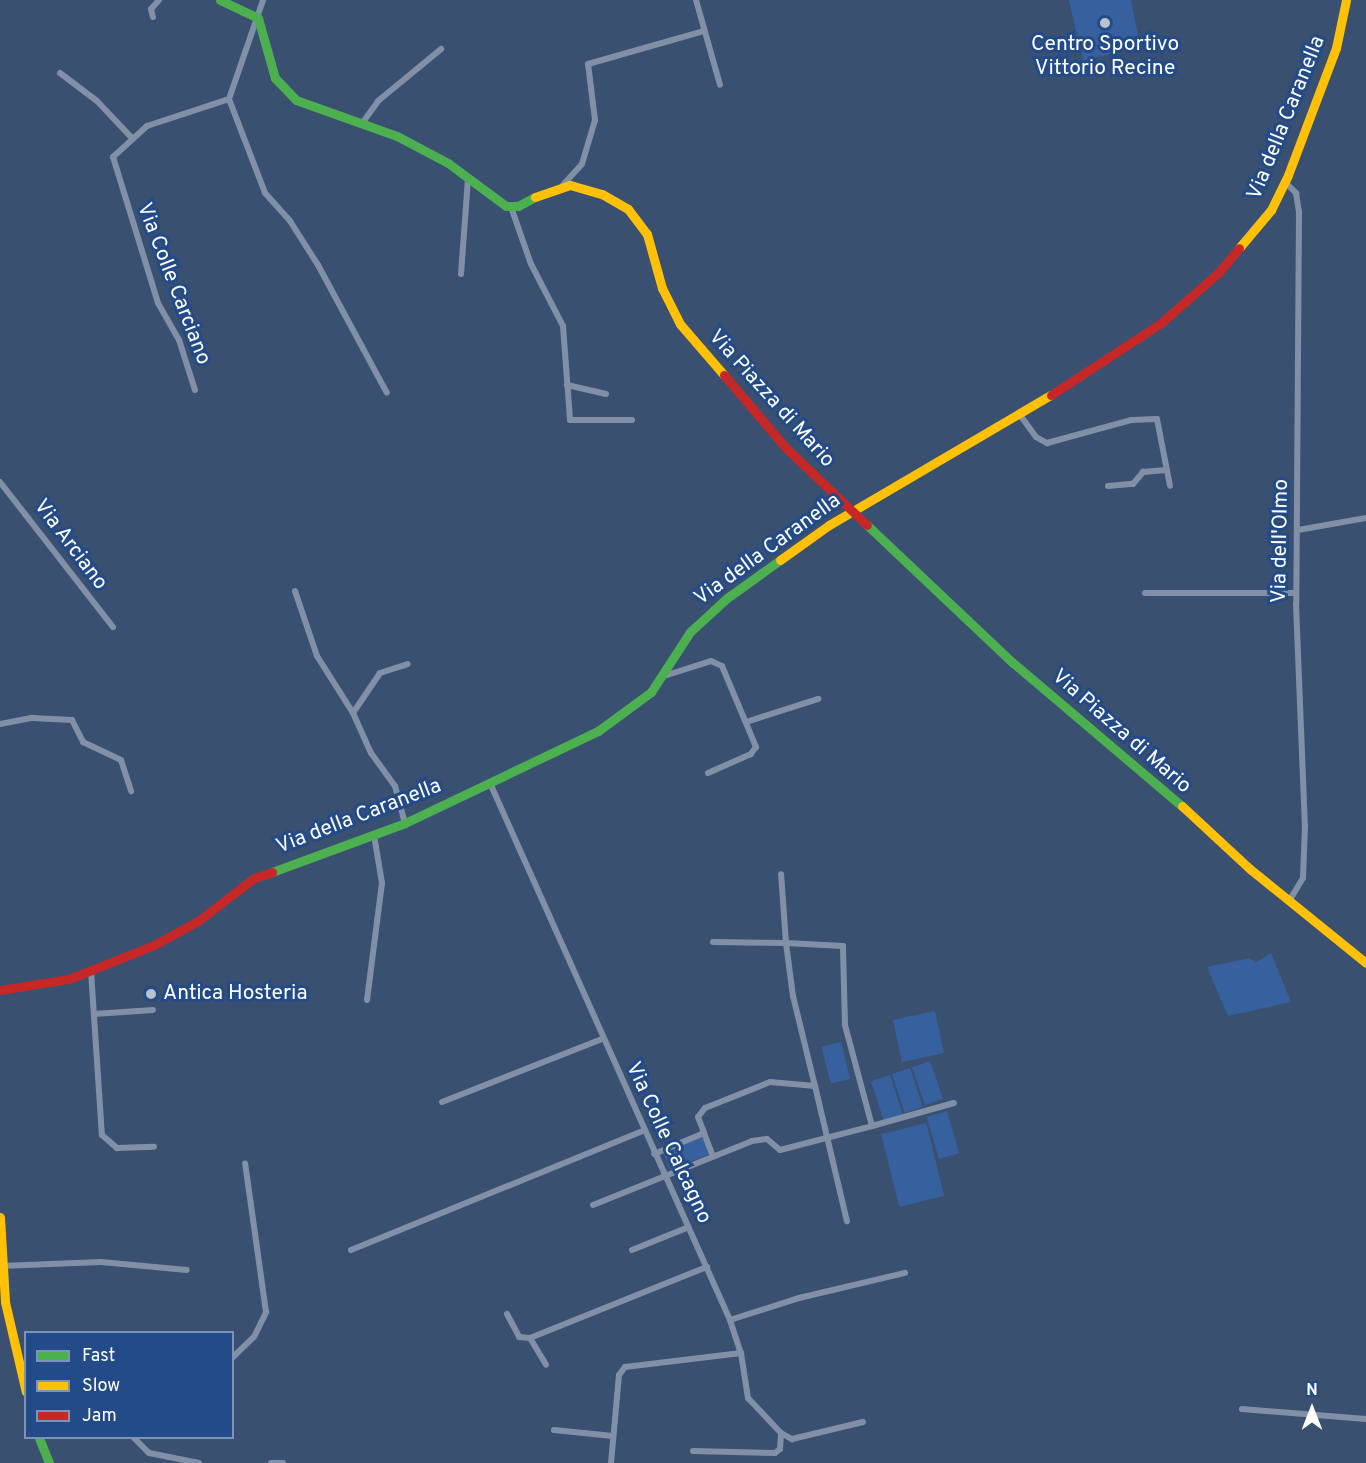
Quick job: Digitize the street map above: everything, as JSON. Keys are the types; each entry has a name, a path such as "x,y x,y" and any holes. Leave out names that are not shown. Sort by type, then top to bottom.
{"street":[{"path":"153,17 152,9 159,0"},
{"path":"219,0 258,18"},
{"path":"263,0 229,99 265,193 290,221 318,265 387,393"},
{"path":"696,0 720,85"},
{"name":"Via della Caranella","path":"0,990 58,982 91,971 178,933 258,876 405,823 598,732 645,698 664,676 683,643 711,610 850,512 1020,414 1147,333 1190,300 1259,227 1285,182 1338,42 1346,0"},
{"path":"258,18 273,75 282,90 304,103 363,122 426,151 511,207 534,270 563,326 571,421 632,420"},
{"path":"511,207 563,185 582,164 594,126 596,108 588,64 704,31"},
{"path":"363,122 378,101 441,49"},
{"path":"60,73 97,101 131,136"},
{"name":"Via Colle Carciano","path":"195,390 179,340 160,307 112,164 116,151 131,136 160,120 229,99"},
{"path":"461,274 468,178"},
{"name":"Via dell'Olmo","path":"1285,182 1296,193 1299,213 1296,593 1305,858 1300,884 1289,901"},
{"name":"Via Piazza di Mario","path":"563,185 602,194 634,215 648,237 663,292 684,329 765,426 850,512 1012,662 1134,762 1289,901 1366,963"},
{"path":"567,385 606,394"},
{"path":"1020,414 1036,437 1047,443 1131,420 1155,418 1161,425 1170,486"},
{"path":"1108,486 1132,484 1143,472 1166,470"},
{"name":"Via Arciano","path":"0,482 113,627"},
{"path":"1298,530 1366,518"},
{"path":"296,591 317,656 353,713 368,749 396,788 405,823"},
{"path":"1145,593 1296,593"},
{"path":"664,676 711,662 720,663 756,750 708,773"},
{"path":"353,713 380,673 408,664"},
{"path":"746,722 818,699"},
{"path":"0,724 35,718 72,720 83,742 121,760 131,791"},
{"name":"Via Colle Calcagno","path":"490,783 643,1131 666,1175 730,1320 741,1353 747,1396 781,1433"},
{"path":"367,1000 382,884 374,835"},
{"path":"781,874 793,996 847,1221"},
{"path":"713,942 835,943 844,947 845,1025 872,1126"},
{"path":"91,971 102,1135 117,1148 154,1147"},
{"path":"94,1014 153,1010"},
{"path":"442,1102 602,1039"},
{"path":"713,1156 698,1117 705,1108 770,1082 815,1086"},
{"path":"594,1205 758,1139 769,1140 780,1150 954,1103"},
{"path":"351,1250 643,1131"},
{"path":"654,1154 704,1133"},
{"path":"234,1356 254,1337 266,1312 244,1163"},
{"path":"0,1217 5,1306 24,1384"},
{"path":"632,1250 689,1227"},
{"path":"1,1266 101,1262 187,1270"},
{"path":"507,1314 519,1336 530,1338 707,1267"},
{"path":"730,1320 799,1298 906,1273"},
{"path":"530,1338 546,1365"},
{"path":"611,1463 619,1375 625,1366 741,1353"},
{"path":"1242,1409 1366,1419"},
{"path":"693,1451 775,1453 780,1449 781,1433 797,1439 863,1422"},
{"path":"554,1430 613,1436"},
{"path":"40,1439 49,1463"},
{"path":"136,1439 151,1454 199,1463"},
{"path":"271,1463 283,1463"}],"shaded area":[{"name":"Centro Sportivo Vittorio Recine","path":"1069,0 1131,0 1140,46 1083,61"},
{"path":"1271,953 1291,1002 1228,1016 1207,967 1250,958 1255,963"},
{"path":"935,1011 944,1053 902,1062 893,1020"},
{"path":"841,1042 850,1079 831,1084 822,1047"},
{"path":"930,1061 943,1099 925,1105 912,1067"},
{"path":"910,1068 923,1107 905,1113 892,1074"},
{"path":"890,1075 903,1114 884,1120 871,1081"},
{"path":"947,1111 959,1153 939,1159 927,1117"},
{"path":"926,1123 944,1196 900,1207 881,1134"},
{"path":"704,1136 711,1154 670,1170 663,1152"}],"traffic: fast":[{"path":"220,0 258,18 275,78 296,100 397,136 448,163 506,206 518,206 535,197"},
{"path":"867,525 1012,662 1182,806"},
{"path":"272,872 405,823 598,731 651,692 690,632 727,598 780,560"},
{"path":"39,1439 49,1463"}],"traffic: slow":[{"path":"1239,248 1271,210 1288,175 1336,48 1346,0"},
{"path":"535,197 570,185 602,194 628,209 647,234 662,288 680,324 724,375"},
{"path":"780,560 829,525 1051,395"},
{"path":"1182,806 1250,869 1366,963"},
{"path":"0,1217 5,1302 24,1383"}],"traffic: jam":[{"path":"1051,395 1161,323 1219,272 1239,248"},
{"path":"724,375 785,447 867,525"},
{"path":"0,990 69,979 154,945 198,921 254,878 272,872"}],"place":[{"name":"Centro Sportivo Vittorio Recine","path":"1105,23"},
{"name":"Antica Hosteria","path":"151,994"}]}
